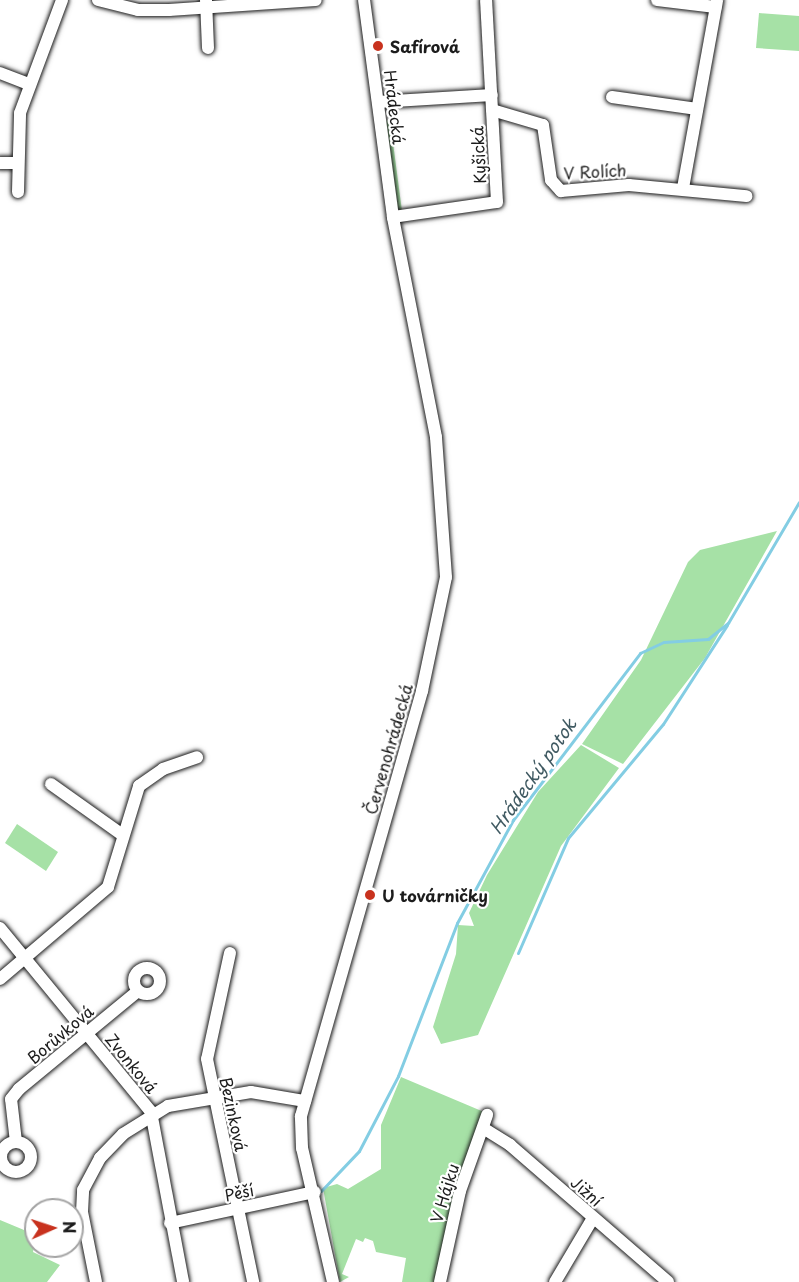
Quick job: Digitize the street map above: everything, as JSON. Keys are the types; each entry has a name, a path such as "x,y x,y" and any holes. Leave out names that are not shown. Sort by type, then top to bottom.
{"street":[{"path":"18,192 15,163 20,114 29,84 62,0"},
{"path":"98,0 138,10 206,3 316,0"},
{"name":"Hrádecká","path":"364,0 393,217"},
{"name":"Kyšická","path":"393,217 497,202 486,0"},
{"path":"657,0 716,4 683,188"},
{"path":"206,3 208,48"},
{"path":"0,73 29,84"},
{"path":"378,102 492,95"},
{"path":"612,97 697,110"},
{"name":"V Rolích","path":"492,110 543,125 550,180 561,191 629,185 683,188 746,196"},
{"path":"0,164 15,163"},
{"name":"Červenohrádecká","path":"333,1282 315,1192 301,1137 305,1101 422,691 444,592 436,437 393,217"},
{"path":"0,979 108,887 121,834 139,786 163,769 196,757"},
{"path":"51,784 121,834"},
{"name":"Zvonková","path":"0,928 151,1112 170,1223 183,1282"},
{"name":"Bezinková","path":"230,953 207,1052 214,1098 253,1282"},
{"name":"Borůvková","path":"16,1142 11,1099 138,991"},
{"path":"96,1282 82,1212 85,1183 111,1146 151,1112 214,1098 261,1093 305,1101"},
{"name":"V Hájku","path":"440,1282 460,1191 487,1115"},
{"name":"Jižní","path":"483,1128 510,1144 668,1282"},
{"name":"Pěší","path":"170,1223 315,1192"},
{"path":"555,1282 593,1218"}],"green space":[{"path":"759,13 799,16 799,51 756,48"},
{"path":"390,120 402,211 397,208 384,121"},
{"path":"777,531 705,658 623,764 582,744 641,660 688,562 700,550"},
{"path":"581,745 619,768 561,846 478,1035 441,1044 433,1027 456,954 458,925 474,926 469,913 487,875 538,792"},
{"path":"17,824 58,852 46,871 5,843"},
{"path":"401,1077 484,1112 436,1282 402,1282 406,1258 376,1252 373,1241 365,1238 363,1242 356,1239 342,1274 349,1277 340,1282 323,1188 337,1184 348,1189 381,1169 381,1125"},
{"path":"0,1220 24,1230 24,1258 45,1258 60,1265 47,1282 0,1282"}],"waterway":[{"name":"Hrádecký potok","path":"321,1191 359,1151 398,1076 457,923 513,820 640,653 664,642 708,639 728,623 799,502"},
{"path":"518,953 568,838 663,724 727,625"}],"place":[{"name":"Safírová","path":"378,46"},
{"name":"U továrničky","path":"370,895"}]}
